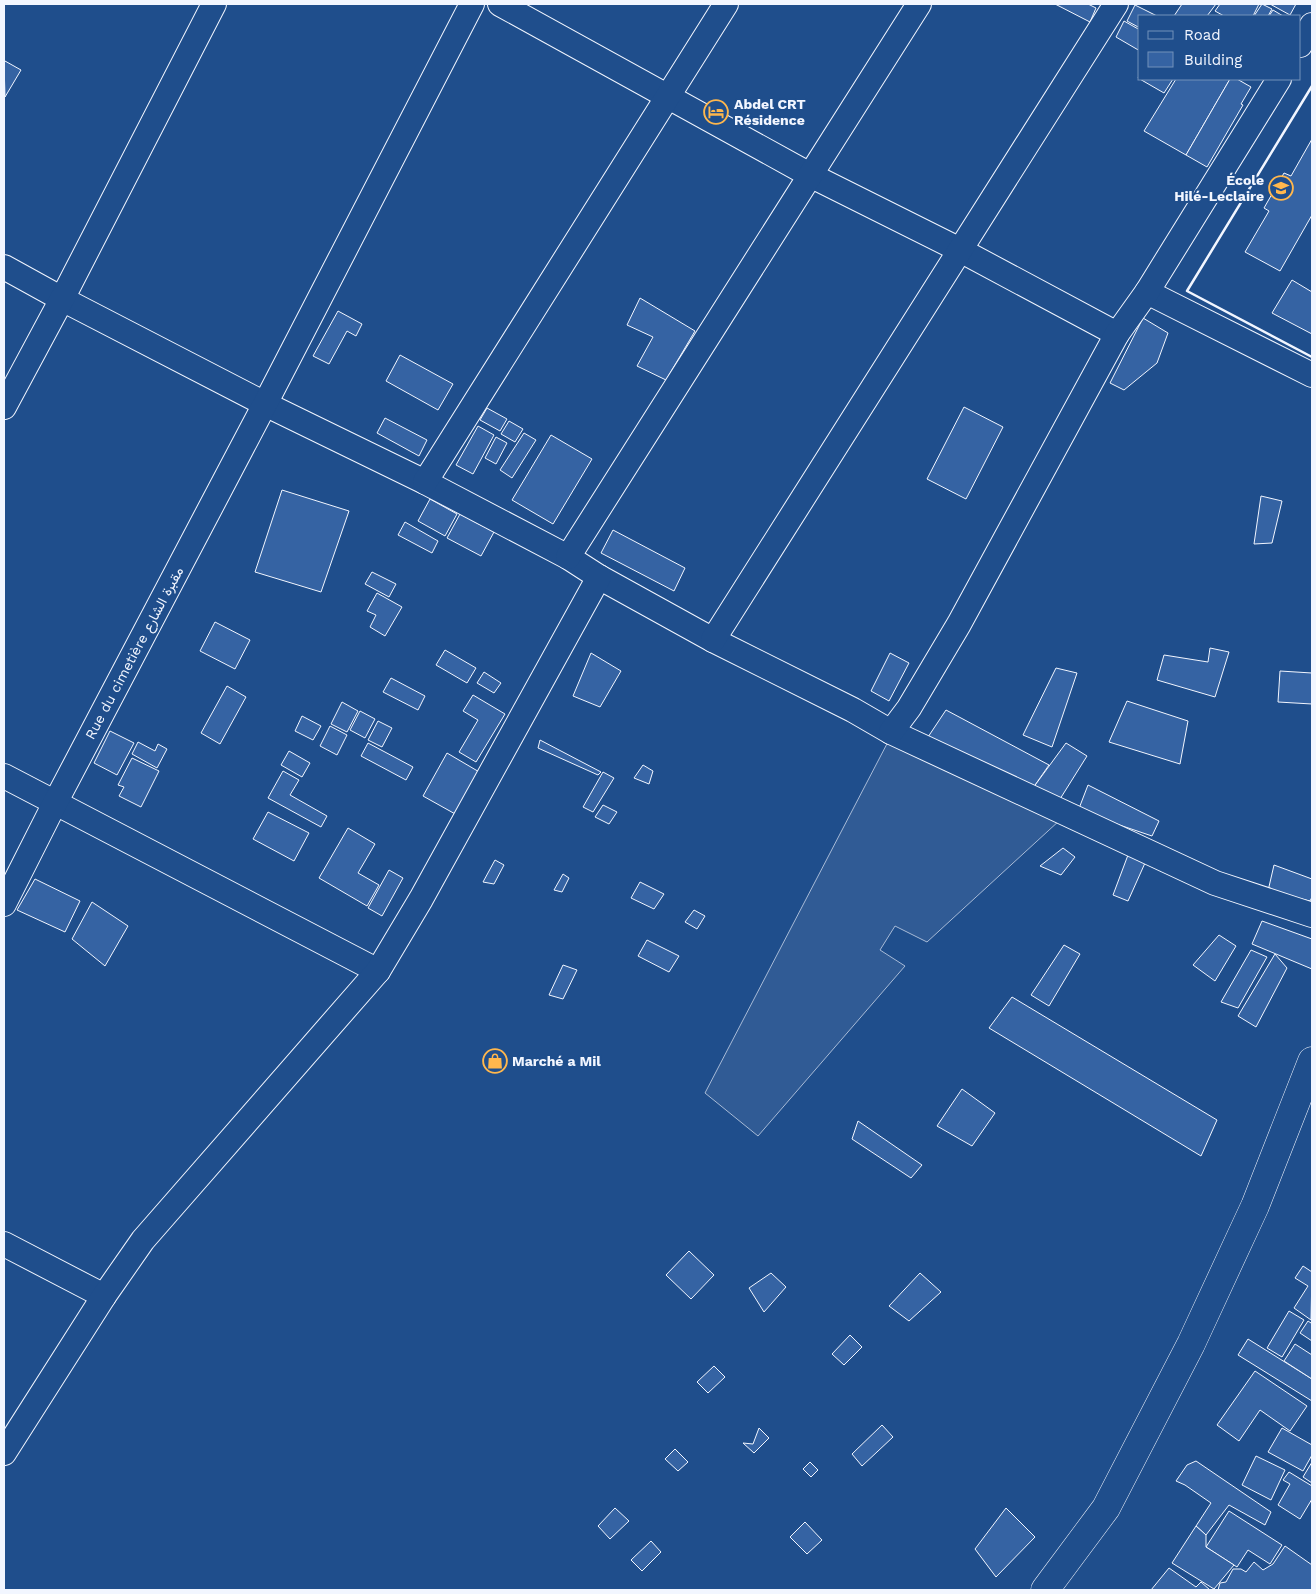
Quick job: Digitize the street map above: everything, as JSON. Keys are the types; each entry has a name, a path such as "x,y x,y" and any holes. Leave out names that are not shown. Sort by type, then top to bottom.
{"street":[{"path":"4,407 62,299 214,4"},
{"name":"Rue du cimetière مقبرة الشارع","path":"4,904 54,803 265,404 472,4"},
{"path":"500,4 810,175 960,250 1117,334"},
{"path":"425,482 726,4"},
{"path":"568,558 919,4"},
{"path":"713,640 1116,4"},
{"path":"1301,43 1312,25"},
{"path":"891,732 909,708 959,624 1117,334 1147,292 1278,80"},
{"path":"4,266 62,299 265,404 425,482 568,558 713,640 853,710 891,732 1215,883 1312,915"},
{"path":"1147,292 1312,375"},
{"path":"4,1453 104,1296 143,1240 378,970 426,891 599,577"},
{"path":"4,776 378,970"},
{"path":"1045,1590 1106,1508 1191,1344 1255,1206 1312,1061"},
{"path":"4,1244 104,1296"}],"shaded area":[{"path":"890,738 1060,820 927,942 895,926 880,950 905,966 758,1136 705,1093"}],"building":[{"path":"1055,4 1088,4 1096,8 1090,22"},
{"path":"1182,4 1216,4 1208,15 1175,15"},
{"path":"1220,4 1259,4 1254,15 1222,15 1215,11"},
{"path":"1262,4 1272,9 1269,15 1255,15"},
{"path":"1270,4 1296,4 1290,15"},
{"path":"1135,5 1155,15 1138,15 1138,27 1127,21"},
{"path":"1273,10 1281,15 1270,15"},
{"path":"1124,21 1138,29 1138,50 1116,37"},
{"path":"5,61 21,70 5,97 4,63"},
{"path":"1141,80 1172,80 1164,93"},
{"path":"1175,80 1229,80 1186,155 1144,131"},
{"path":"1229,80 1239,80 1251,87 1241,104 1243,105 1207,167 1186,155"},
{"path":"1312,139 1312,215 1280,271 1245,252 1269,211 1264,208 1284,173 1291,176"},
{"path":"1292,280 1312,292 1312,334 1272,313"},
{"path":"640,298 695,331 666,380 637,366 653,337 627,325"},
{"path":"338,311 362,324 356,336 347,331 329,364 313,356"},
{"path":"1143,318 1168,333 1157,363 1124,390 1110,383"},
{"path":"400,355 453,384 438,410 386,381"},
{"path":"964,407 1003,427 966,499 927,479"},
{"path":"487,408 507,419 500,431 480,420"},
{"path":"385,418 427,440 419,456 377,433"},
{"path":"509,421 523,429 515,442 501,434"},
{"path":"478,426 494,435 473,474 456,465"},
{"path":"524,433 536,440 512,478 500,470"},
{"path":"551,435 592,459 553,524 512,500"},
{"path":"496,437 507,443 496,464 485,458"},
{"path":"282,490 349,511 321,592 255,572"},
{"path":"1261,496 1282,501 1272,543 1254,544"},
{"path":"430,499 457,514 445,536 418,521"},
{"path":"460,514 494,532 481,556 447,538"},
{"path":"405,522 438,541 432,553 398,535"},
{"path":"613,530 685,568 674,591 601,553"},
{"path":"372,572 396,584 389,597 365,584"},
{"path":"377,593 402,607 385,636 370,627 376,615 367,611"},
{"path":"215,622 250,640 235,669 200,651"},
{"path":"1210,648 1229,652 1215,697 1157,680 1164,655 1208,662"},
{"path":"445,650 476,668 467,683 436,665"},
{"path":"591,653 621,671 600,707 573,696"},
{"path":"890,653 909,663 889,701 871,691"},
{"path":"1056,668 1077,673 1052,747 1023,735"},
{"path":"1280,671 1312,673 1312,704 1278,702"},
{"path":"484,672 501,683 494,693 477,683"},
{"path":"391,678 425,696 418,710 383,692"},
{"path":"227,686 246,697 220,744 201,733"},
{"path":"473,695 505,714 476,762 459,752 478,720 463,711"},
{"path":"1127,701 1188,721 1180,764 1109,742"},
{"path":"342,702 358,711 347,732 331,724"},
{"path":"946,710 1049,765 1033,788 926,740"},
{"path":"360,711 375,719 365,738 350,730"},
{"path":"302,716 321,726 313,740 295,731"},
{"path":"378,721 392,728 382,747 368,740"},
{"path":"330,726 347,735 337,755 320,746"},
{"path":"110,731 134,743 117,775 94,763"},
{"path":"540,740 601,772 598,775 538,748"},
{"path":"138,742 155,751 158,744 167,749 157,768 132,754"},
{"path":"368,743 413,767 406,780 361,756"},
{"path":"1066,743 1087,756 1055,807 1033,788"},
{"path":"289,751 310,763 302,777 281,765"},
{"path":"447,753 481,773 457,815 423,796"},
{"path":"132,758 159,771 141,807 119,796 124,787 118,785"},
{"path":"643,765 653,771 649,784 634,778"},
{"path":"283,771 299,780 290,795 327,816 321,827 268,798"},
{"path":"603,772 614,778 593,812 583,807"},
{"path":"1088,785 1159,821 1152,836 1078,811"},
{"path":"603,805 617,812 609,824 595,817"},
{"path":"268,812 309,833 294,861 253,839"},
{"path":"348,828 375,844 358,873 379,885 367,906 319,878"},
{"path":"1063,848 1075,857 1061,875 1040,866"},
{"path":"1128,855 1145,863 1128,901 1113,895"},
{"path":"495,860 504,865 494,884 483,882"},
{"path":"1274,865 1312,879 1312,897 1310,901 1268,891"},
{"path":"389,870 403,878 382,916 368,908"},
{"path":"563,874 569,878 562,892 554,890"},
{"path":"35,879 80,901 65,932 17,910"},
{"path":"640,882 664,894 654,909 631,898"},
{"path":"92,902 128,926 105,966 72,939"},
{"path":"694,910 705,916 697,929 685,922"},
{"path":"1262,921 1312,939 1312,969 1252,944"},
{"path":"1219,935 1236,946 1215,981 1193,965"},
{"path":"647,940 679,956 669,972 638,956"},
{"path":"1064,945 1080,954 1049,1006 1031,995"},
{"path":"1251,950 1267,957 1238,1008 1221,1002"},
{"path":"1275,954 1287,968 1256,1027 1238,1016"},
{"path":"563,965 577,970 563,999 549,995"},
{"path":"1012,997 1217,1120 1201,1156 989,1028"},
{"path":"962,1089 995,1113 972,1146 937,1126"},
{"path":"858,1121 922,1165 911,1178 852,1139"},
{"path":"689,1251 714,1275 691,1299 666,1275"},
{"path":"1303,1266 1312,1272 1311,1320 1294,1308 1308,1286 1295,1278"},
{"path":"771,1273 786,1287 764,1312 749,1288"},
{"path":"920,1273 941,1292 909,1321 889,1306"},
{"path":"1289,1311 1304,1320 1282,1357 1267,1348"},
{"path":"1308,1321 1311,1323 1312,1321 1312,1341 1300,1333"},
{"path":"850,1335 862,1347 844,1365 832,1354"},
{"path":"1248,1339 1312,1379 1312,1401 1238,1355"},
{"path":"1295,1344 1312,1355 1312,1379 1284,1361"},
{"path":"714,1366 725,1377 708,1393 697,1382"},
{"path":"1255,1371 1307,1406 1290,1431 1260,1410 1239,1441 1217,1425"},
{"path":"882,1425 893,1437 862,1466 852,1454"},
{"path":"759,1428 769,1438 754,1453 743,1443 753,1444"},
{"path":"1282,1428 1312,1445 1312,1455 1303,1471 1268,1452"},
{"path":"675,1449 688,1462 678,1471 665,1459"},
{"path":"1256,1456 1285,1470 1271,1500 1242,1485"},
{"path":"1196,1461 1271,1512 1265,1525 1229,1505 1206,1535 1196,1526 1211,1503 1176,1481 1187,1465"},
{"path":"810,1462 818,1470 811,1477 803,1469"},
{"path":"1312,1462 1312,1483 1303,1477"},
{"path":"1289,1472 1312,1486 1312,1499 1300,1519 1278,1505 1290,1484 1283,1480"},
{"path":"615,1508 629,1521 610,1539 598,1526"},
{"path":"1006,1508 1035,1537 996,1577 975,1549"},
{"path":"1229,1511 1282,1545 1270,1564 1248,1550 1237,1567 1206,1547"},
{"path":"805,1522 822,1540 807,1554 790,1537"},
{"path":"1196,1526 1206,1535 1206,1547 1234,1565 1214,1589 1172,1563"},
{"path":"651,1541 661,1552 642,1571 631,1560"},
{"path":"1285,1546 1312,1565 1312,1590 1218,1590 1220,1583 1226,1582 1233,1569 1241,1569 1246,1572 1254,1562 1263,1570 1273,1564"},
{"path":"1169,1568 1196,1587 1201,1582 1210,1590 1151,1590"}],"wall":[{"path":"1312,86 1187,291 1312,357"}],"place":[{"name":"Abdel CRT Résidence","path":"716,112"},
{"name":"École Hilé-Leclaire","path":"1281,188"},
{"name":"Marché a Mil","path":"495,1061"}]}
